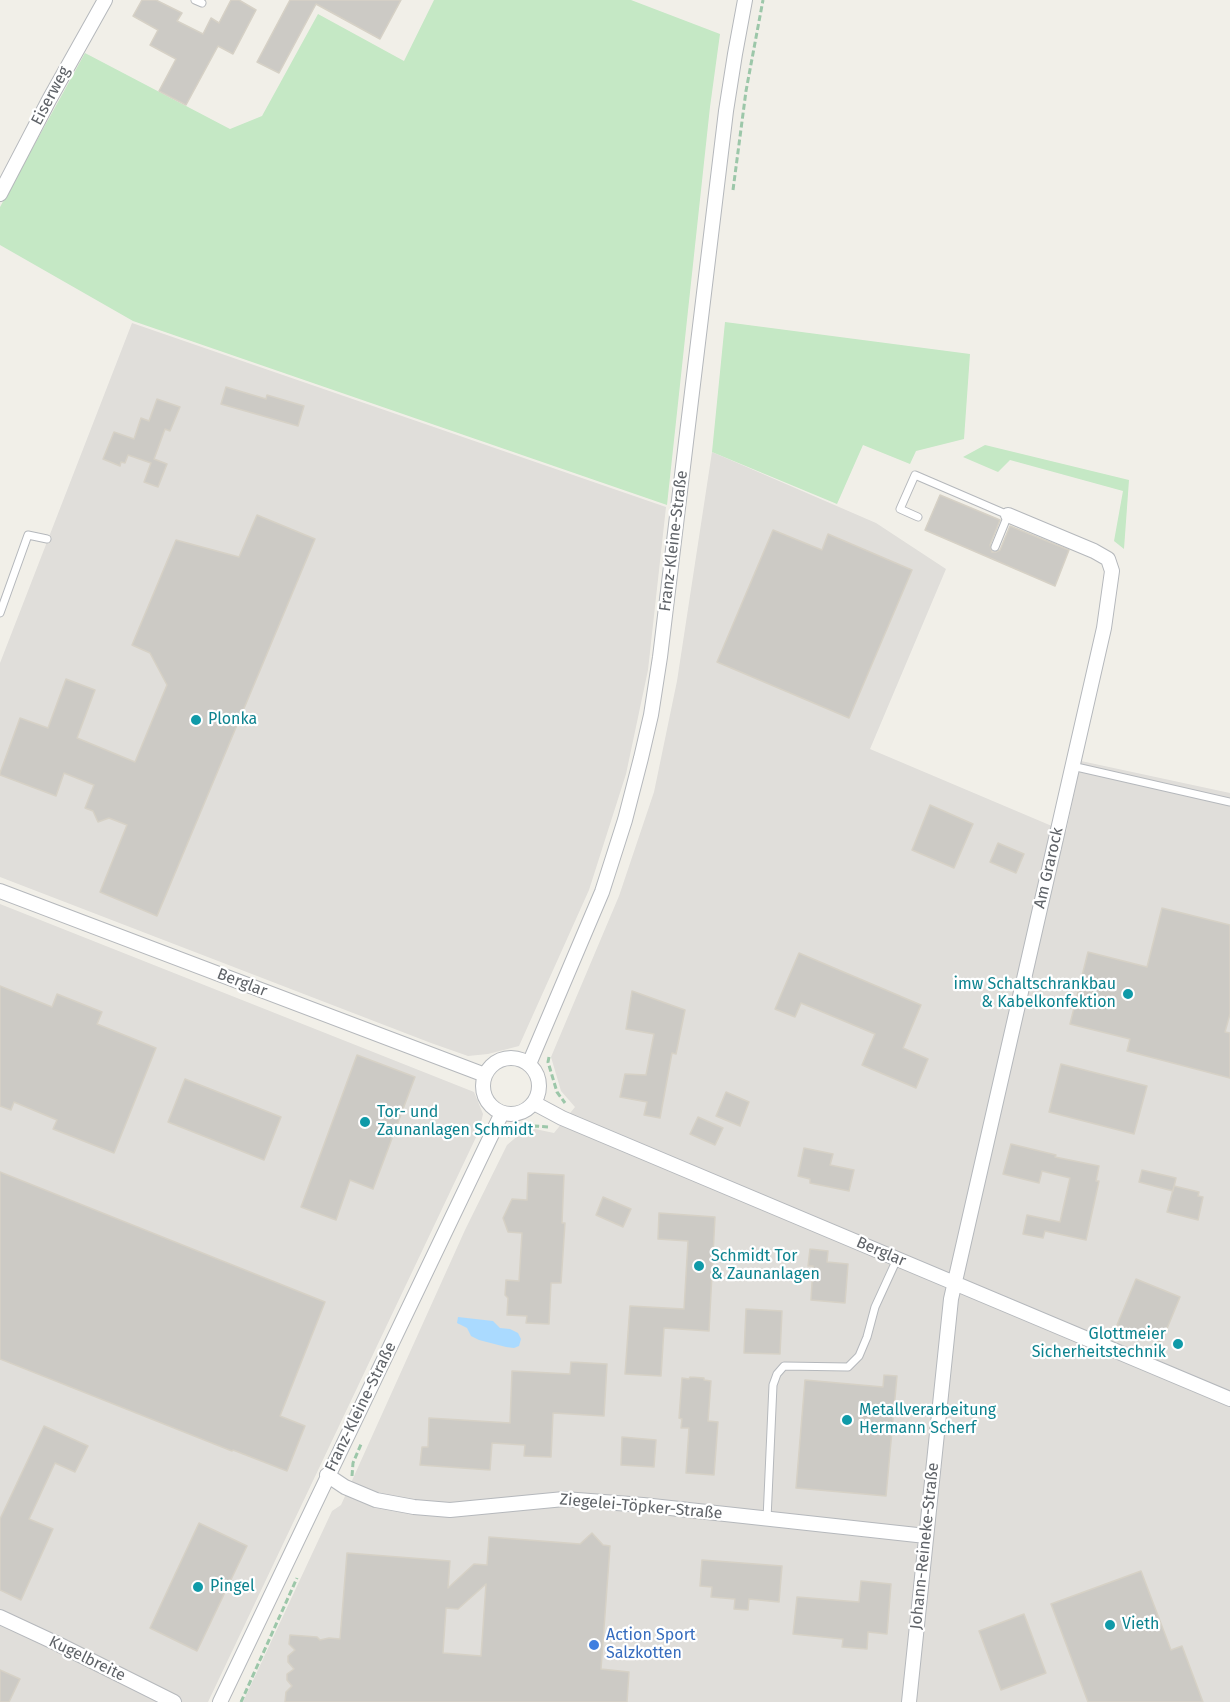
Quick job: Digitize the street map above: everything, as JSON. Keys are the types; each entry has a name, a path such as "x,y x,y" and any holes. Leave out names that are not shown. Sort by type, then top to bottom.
{"street":[{"name":"Eiserweg","path":"0,194 105,0"},
{"name":"Franz-Kleine-Straße","path":"529,1064 602,892 625,820 651,715 726,111 745,0"},
{"name":"Am Grarock","path":"954,1284 1104,628 1112,571 1108,559 1094,551 1008,516"},
{"name":"Berglar","path":"0,891 485,1076"},
{"path":"513,1058 529,1064 540,1086 534,1104 520,1113 502,1113 494,1109 484,1094 483,1085 489,1068 496,1062 513,1058"},
{"name":"Berglar","path":"534,1104 562,1118 1230,1399"},
{"name":"Franz-Kleine-Straße","path":"220,1702 502,1113"},
{"name":"Johann-Reineke-Straße","path":"909,1702 954,1284"},
{"name":"Ziegelei-Töpker-Straße","path":"327,1476 345,1487 376,1500 414,1507 450,1510 564,1499 643,1505 926,1536"},
{"name":"Kugelbreite","path":"0,1617 174,1702"}],"lane":[{"path":"918,517 900,509 915,475 1008,516 995,547"},
{"path":"0,613 28,535 47,539"},
{"path":"1072,766 1230,802"},
{"path":"766,1519 773,1385 777,1374 784,1366 848,1367 860,1356 875,1306 897,1259"}],"path":[{"path":"504,1145 509,1134 534,1126 553,1127 562,1118"},
{"path":"345,1487 352,1476 353,1463 363,1441"},
{"path":"241,1702 300,1572"}],"shaded area":[{"path":"132,323 666,507 648,670 626,774 589,890 519,1046 488,1054 468,1056 0,877 0,663"},
{"path":"712,452 876,523 946,569 870,749 1066,832 1081,761 1230,793 1230,1702 243,1702 332,1511 341,1505 465,1230 507,1145 521,1133 535,1129 554,1133 575,1107 561,1091 551,1057 619,896 654,792 677,681"},
{"path":"0,904 474,1092 483,1114 479,1131 208,1702 0,1702"}],"green space":[{"path":"434,0 631,0 720,34 667,505 133,321 0,245 0,207 85,53 230,129 262,116 318,14 404,61"},
{"path":"725,322 970,354 964,439 916,451 910,464 863,445 837,504 712,452"},
{"path":"985,445 1129,480 1124,549 1114,541 1123,491 1010,460 998,472 963,457"}],"water":[{"path":"458,1317 493,1321 500,1328 510,1329 518,1333 521,1339 519,1346 506,1347 479,1340 471,1336 467,1328 457,1323"}],"building":[{"path":"142,0 156,0 182,13 177,21 203,34 211,18 219,23 231,0 239,0 256,10 233,54 218,46 186,105 159,91 176,59 150,45 158,30 133,16"},
{"path":"290,0 401,0 380,39 316,4 279,73 257,62"},
{"path":"226,387 266,399 267,395 304,406 298,426 221,404"},
{"path":"157,399 180,407 170,431 165,429 154,459 167,464 158,487 144,482 151,463 128,455 125,463 121,462 120,466 103,459 114,432 134,439 141,418 149,421"},
{"path":"940,495 1000,520 990,545 992,552 1000,550 1010,526 1069,550 1055,586 925,530"},
{"path":"257,515 315,539 157,916 100,892 127,825 109,818 98,822 93,811 85,808 94,785 64,773 56,796 0,775 0,773 20,718 48,728 66,679 95,690 77,738 135,762 167,685 150,653 132,645 176,540 239,557"},
{"path":"773,530 822,550 828,534 912,570 849,718 717,662"},
{"path":"930,805 973,824 954,868 912,850"},
{"path":"998,843 1024,854 1016,873 990,862"},
{"path":"1162,908 1230,925 1230,1014 1225,1032 1230,1033 1230,1078 1127,1051 1130,1039 1070,1024 1088,952 1147,967"},
{"path":"799,953 921,1005 903,1048 928,1059 916,1088 862,1065 875,1034 801,1003 795,1017 775,1009"},
{"path":"0,986 52,1007 57,994 102,1012 97,1024 156,1048 114,1153 53,1129 57,1120 14,1102 11,1110 0,1106"},
{"path":"632,991 685,1010 676,1054 672,1053 660,1118 644,1115 647,1102 620,1097 625,1074 646,1075 654,1034 626,1029"},
{"name":"Tor- und Zaunanlagen Schmidt","path":"357,1055 415,1077 373,1189 350,1180 336,1220 301,1207"},
{"path":"1061,1064 1147,1086 1134,1134 1049,1112"},
{"path":"185,1079 281,1117 264,1160 168,1122"},
{"path":"726,1092 749,1102 740,1126 716,1116"},
{"path":"698,1117 723,1128 715,1145 690,1134"},
{"path":"1011,1144 1056,1155 1055,1157 1099,1166 1096,1181 1099,1181 1086,1240 1045,1231 1043,1238 1023,1234 1027,1215 1060,1222 1070,1178 1042,1171 1039,1183 1003,1174"},
{"path":"804,1148 833,1154 830,1165 854,1170 849,1191 810,1183 810,1179 798,1176"},
{"path":"1142,1170 1176,1178 1173,1191 1139,1182"},
{"path":"0,1172 325,1302 280,1416 305,1426 287,1471 0,1359"},
{"path":"528,1173 564,1175 562,1223 565,1223 561,1283 551,1283 549,1324 526,1323 527,1316 507,1315 506,1280 519,1281 522,1233 508,1232 503,1218 512,1199 527,1200"},
{"path":"1174,1186 1199,1192 1198,1196 1203,1197 1198,1220 1167,1212"},
{"path":"603,1197 631,1209 623,1227 596,1215"},
{"path":"659,1213 715,1217 709,1331 664,1328 661,1376 625,1374 630,1306 684,1309 688,1241 658,1239"},
{"path":"810,1249 828,1251 827,1262 848,1264 845,1303 811,1300 813,1266 808,1266"},
{"path":"1136,1279 1180,1297 1161,1343 1117,1325"},
{"path":"746,1309 782,1311 780,1354 744,1353"},
{"path":"571,1362 607,1364 604,1416 553,1413 551,1457 524,1456 525,1445 492,1443 490,1470 420,1465 422,1447 428,1447 429,1418 510,1423 512,1371 570,1374"},
{"name":"Metallverarbeitung Hermann Scherf","path":"884,1375 897,1376 886,1496 796,1488 805,1380 883,1387"},
{"path":"690,1377 711,1381 708,1421 718,1422 714,1475 686,1473 689,1428 681,1428 682,1419 679,1418 682,1378 689,1379"},
{"path":"44,1426 88,1446 75,1472 55,1463 29,1519 53,1529 21,1600 0,1590 0,1519"},
{"path":"622,1437 656,1440 654,1467 621,1465"},
{"name":"Pingel","path":"199,1523 247,1546 197,1651 150,1628"},
{"path":"592,1533 603,1545 610,1546 601,1669 629,1672 627,1702 285,1702 286,1692 292,1686 287,1680 287,1674 294,1669 288,1662 288,1656 295,1650 289,1644 290,1635 317,1637 320,1640 340,1639 347,1553 450,1561 448,1588 474,1564 487,1565 489,1537 580,1544","holes":["486,1584 481,1656 443,1653 446,1608 458,1609"]},
{"path":"702,1560 782,1566 779,1602 749,1599 748,1610 734,1609 735,1599 711,1597 712,1587 700,1586"},
{"name":"Vieth","path":"1141,1571 1171,1650 1182,1646 1203,1702 1088,1702 1051,1604"},
{"path":"861,1581 891,1584 887,1634 868,1632 867,1649 842,1647 843,1639 793,1634 797,1597 859,1602"},
{"path":"1024,1614 1046,1673 1001,1690 979,1631"},
{"path":"0,1670 20,1679 9,1702 0,1702"}],"place":[{"name":"Plonka","path":"196,720"},
{"name":"imw Schaltschrankbau & Kabelkonfektion","path":"1128,994"},
{"name":"Tor- und Zaunanlagen Schmidt","path":"365,1122"},
{"name":"Schmidt Tor & Zaunanlagen","path":"699,1266"},
{"name":"Glottmeier Sicherheitstechnik","path":"1178,1344"},
{"name":"Metallverarbeitung Hermann Scherf","path":"847,1420"},
{"name":"Pingel","path":"198,1587"},
{"name":"Vieth","path":"1110,1625"},
{"name":"Action Sport Salzkotten","path":"594,1645"}]}
